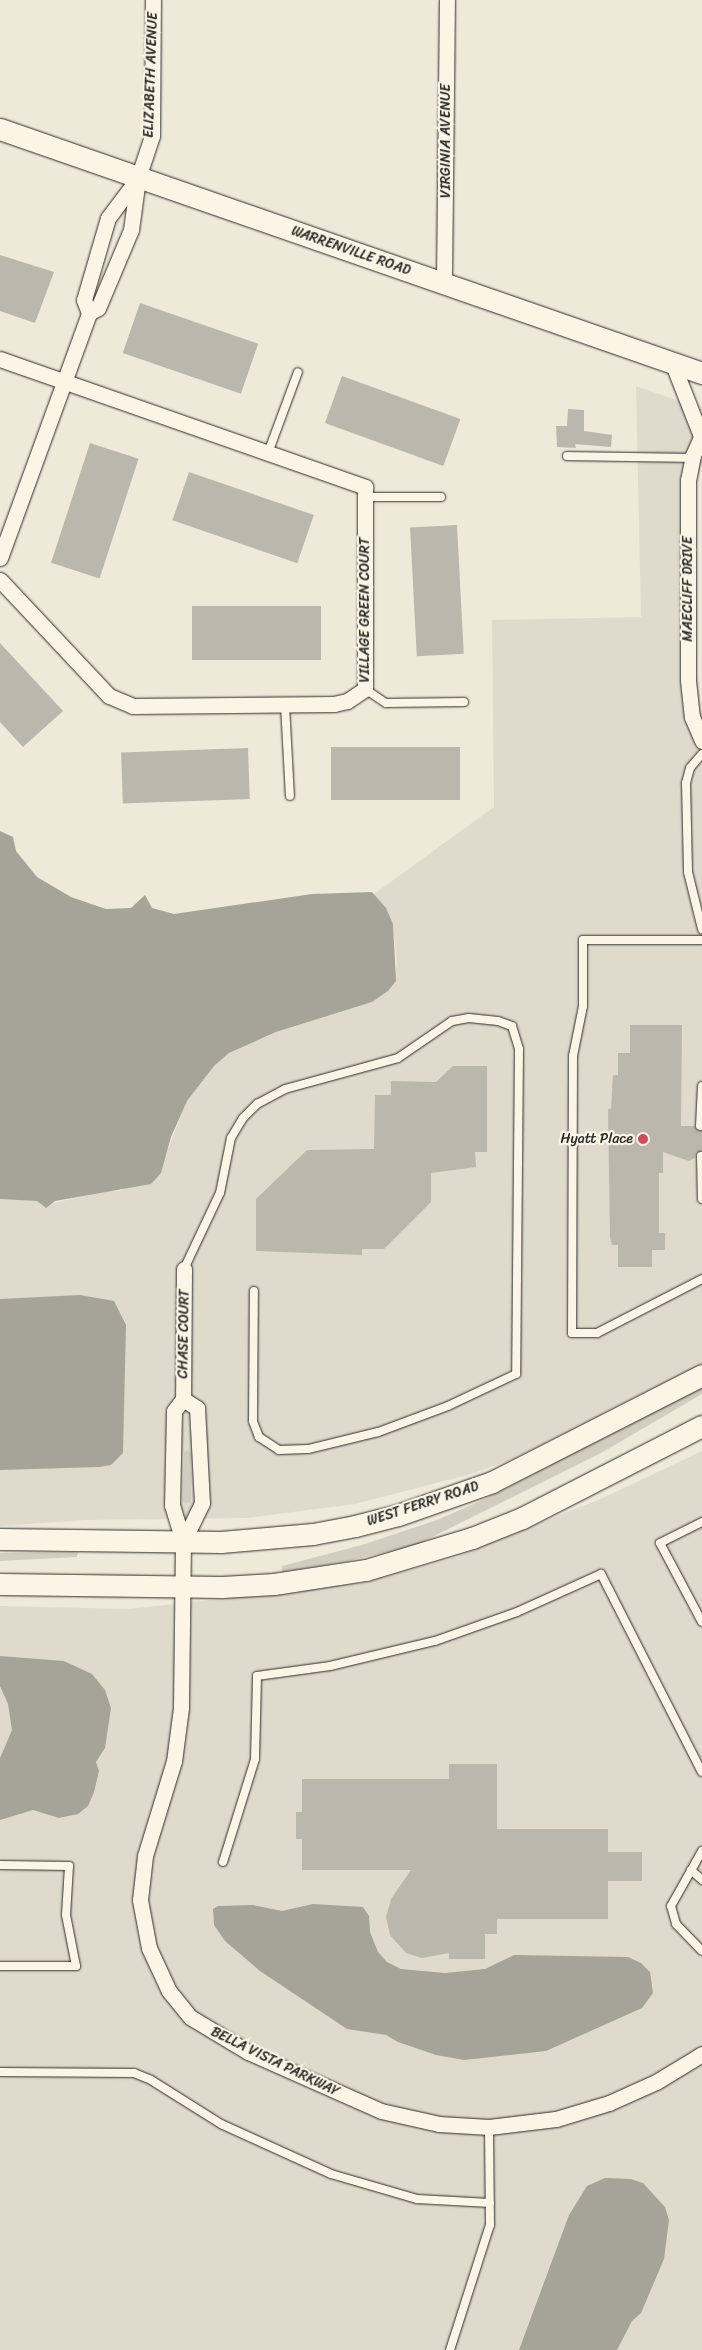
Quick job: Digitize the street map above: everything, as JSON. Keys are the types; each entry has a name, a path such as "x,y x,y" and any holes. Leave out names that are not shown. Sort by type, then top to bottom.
{"main road":[{"name":"WARRENVILLE ROAD","path":"0,129 702,373"},
{"name":"WEST FERRY ROAD","path":"0,1539 183,1542 313,1534 398,1515 492,1482 702,1375"},
{"path":"0,1584 222,1588 315,1578 366,1570 420,1555 522,1518 702,1426"}],"street":[{"name":"ELIZABETH AVENUE","path":"138,178 152,136 153,0"},
{"name":"VIRGINIA AVENUE","path":"444,282 447,0"},
{"path":"0,558 89,313 84,300 108,218 138,178"},
{"path":"89,313 98,308 131,230 138,178"},
{"path":"0,359 365,487 365,497"},
{"name":"MAECLIFF DRIVE","path":"672,362 701,436 692,458 688,480 688,680 692,717 702,741"},
{"name":"VILLAGE GREEN COURT","path":"0,580 109,696 119,702 150,708 334,704 347,701 365,689 365,497"},
{"name":"CHASE COURT","path":"182,1588 183,1542 172,1505 174,1411 183,1399 184,1269"},
{"name":"CHASE COURT","path":"183,1399 197,1408 202,1503 183,1542"},
{"name":"BELLA VISTA PARKWAY","path":"182,1588 181,1708 177,1744 145,1856 141,1885 144,1930 158,1972 190,2017 256,2056 381,2111 439,2124 489,2127 556,2119 609,2103 656,2082 702,2054"}],"lane":[{"path":"268,453 298,372"},
{"path":"567,456 692,458"},
{"path":"365,497 441,497"},
{"path":"365,689 386,703 464,702"},
{"path":"285,705 290,796"},
{"path":"702,754 690,768 686,791 688,872 702,929"},
{"path":"702,940 582,940 583,1006 573,1056 572,1333 597,1333 702,1279"},
{"path":"184,1269 220,1193 231,1138 243,1118 257,1104 295,1086 398,1058 452,1021 469,1018 498,1021 512,1026 519,1049 516,1374 448,1406 378,1432 308,1450 278,1450 259,1437 253,1421 254,1291"},
{"path":"700,1126 702,1086"},
{"path":"701,1156 702,1199"},
{"path":"702,1522 660,1543 702,1622"},
{"path":"223,1862 254,1765 257,1742 257,1676 330,1666 435,1641 542,1602 601,1574 702,1772"},
{"path":"702,1851 674,1899 671,1912 676,1924 702,1951"},
{"path":"0,1865 69,1866 66,1915 76,1966 0,1966"},
{"path":"691,1870 702,1880"},
{"path":"0,2072 134,2073 151,2080 221,2124 331,2174 417,2199 490,2203"},
{"path":"450,2350 489,2232 489,2127"}],"shaded area":[{"path":"636,386 702,409 702,461 696,484 697,675 702,720 702,1363 513,1459 471,1474 355,1504 247,1518 85,1520 0,1526 0,1199 38,1201 42,1206 103,1191 121,1191 164,1160 186,1102 214,1066 229,1053 276,1032 372,1002 393,985 397,963 393,924 374,894 494,807 492,620 641,617"},
{"path":"0,831 13,837 16,851 37,877 71,897 106,909 131,908 145,895 152,908 174,914 312,894 372,892 386,908 393,924 396,981 388,991 372,1002 276,1032 229,1053 214,1066 187,1101 171,1137 161,1173 151,1184 55,1201 46,1208 37,1201 0,1199"},
{"path":"80,1295 114,1301 126,1325 123,1453 111,1465 99,1467 0,1470 0,1299"},
{"path":"702,1387 702,1394 601,1453 416,1545 344,1562 282,1572 282,1566 362,1545 437,1520 485,1499"},
{"path":"188,1450 191,1454 191,1503 183,1502 184,1453"},
{"path":"702,1451 702,2350 0,2350 0,1606 129,1609 364,1583 456,1557 605,1497"},
{"path":"78,1552 77,1557 0,1561 0,1553"},
{"path":"0,1656 64,1661 92,1674 105,1690 111,1708 105,1748 96,1762 99,1771 94,1792 88,1806 78,1814 59,1818 33,1810 0,1820 0,1758 12,1730 8,1704 0,1686"},
{"path":"313,1904 363,1907 369,1916 370,1932 378,1952 387,1962 401,1969 445,1973 485,1969 514,1955 628,1957 641,1963 650,1972 653,1993 642,2008 546,2051 464,2060 436,2055 398,2042 386,2035 347,2029 260,1971 225,1941 214,1925 213,1909 218,1906 253,1905 282,1911"},
{"path":"605,2178 631,2179 643,2183 665,2207 669,2220 664,2259 641,2313 632,2321 617,2350 519,2350 569,2215 587,2186"}],"building":[{"path":"0,255 54,272 35,323 0,311"},
{"path":"140,303 258,344 241,394 123,353"},
{"path":"342,376 460,419 443,466 325,423"},
{"path":"568,409 584,410 584,431 612,435 611,447 575,444 576,448 557,447 556,426 567,426"},
{"path":"90,443 139,459 100,579 51,563"},
{"path":"189,472 314,515 297,563 172,520"},
{"path":"457,525 464,654 417,656 410,527"},
{"path":"192,606 321,606 321,660 192,660"},
{"path":"0,643 63,711 23,747 0,722"},
{"path":"331,747 460,747 460,800 331,800"},
{"path":"248,748 250,799 123,803 121,752"},
{"name":"Hyatt Place","path":"630,1025 682,1025 681,1126 694,1126 702,1131 702,1151 696,1153 695,1158 689,1161 663,1152 663,1173 659,1173 659,1233 665,1233 665,1250 652,1250 652,1267 618,1267 618,1245 612,1245 610,1237 608,1109 611,1109 613,1075 618,1075 618,1053 630,1053"},
{"path":"453,1066 487,1066 487,1152 475,1152 476,1167 431,1173 431,1202 384,1249 362,1249 362,1255 256,1251 256,1199 307,1150 374,1149 375,1095 391,1095 391,1081 436,1082"},
{"path":"449,1764 497,1764 497,1829 608,1829 608,1852 642,1852 642,1881 608,1881 608,1919 497,1919 497,1934 485,1934 485,1959 449,1959 449,1953 422,1958 406,1953 390,1935 386,1917 391,1899 411,1870 302,1870 302,1839 296,1839 296,1812 302,1812 302,1779 449,1779"}],"place":[{"name":"Hyatt Place","path":"643,1139"}]}
